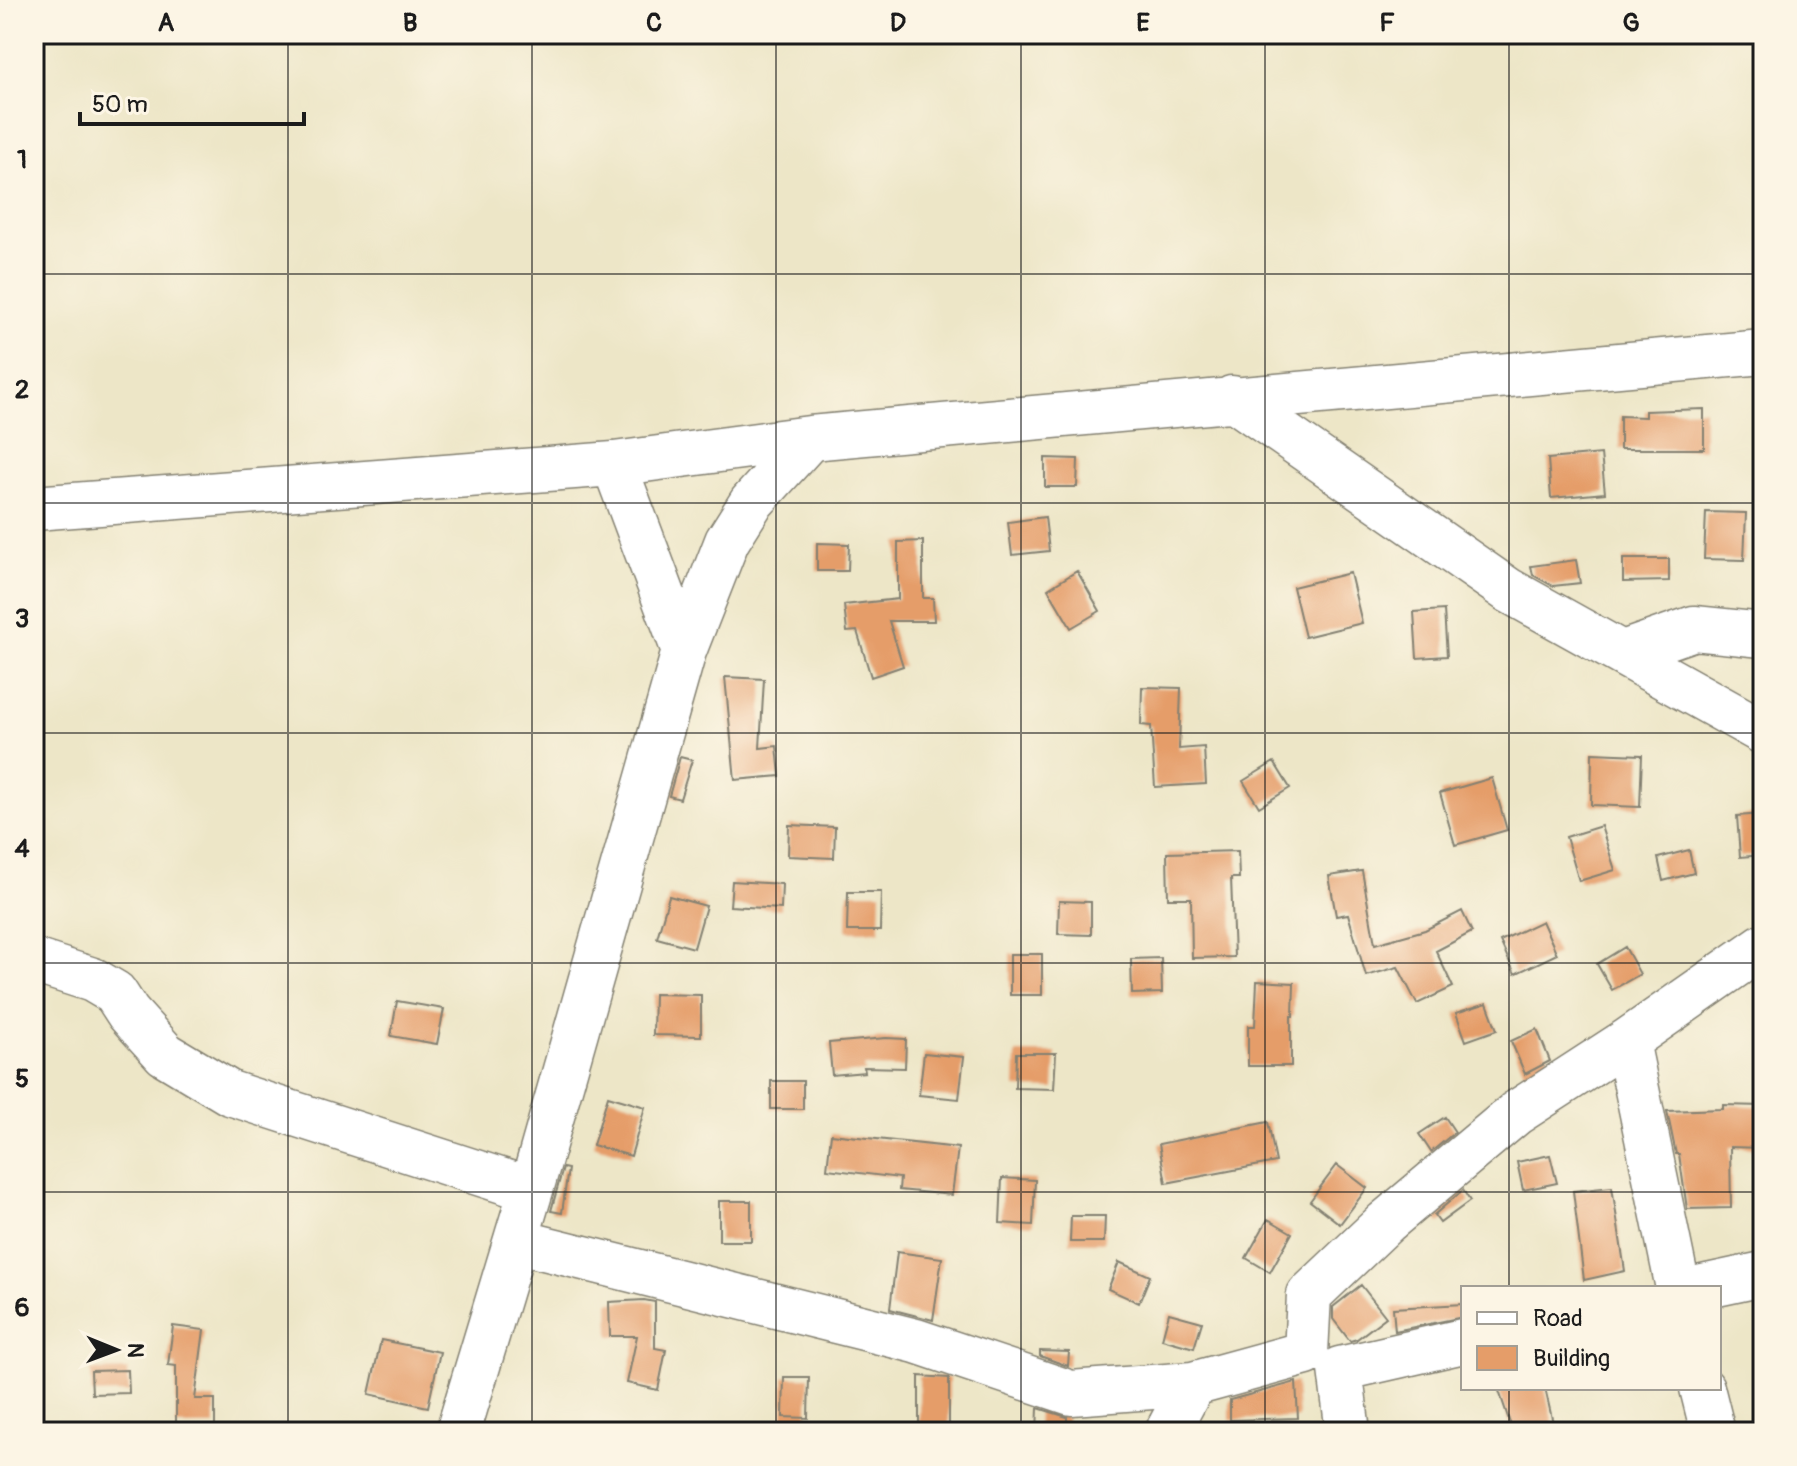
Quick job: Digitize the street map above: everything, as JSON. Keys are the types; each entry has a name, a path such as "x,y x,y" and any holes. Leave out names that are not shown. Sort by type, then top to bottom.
{"street":[{"path":"34,508 614,464 810,438 1763,352"},
{"path":"1232,398 1508,590 1763,732"},
{"path":"458,1432 531,1190 684,651 727,541 751,503 810,438"},
{"path":"614,464 684,651"},
{"path":"1623,653 1694,628 1763,635"},
{"path":"1348,1432 1323,1361 1309,1295 1386,1222 1516,1113 1627,1041 1763,946"},
{"path":"34,961 93,980 115,993 128,1013 165,1054 230,1093 531,1190"},
{"path":"1627,1041 1678,1286"},
{"path":"516,1241 916,1341 1071,1393 1193,1384 1461,1341"},
{"path":"1707,1286 1763,1274"},
{"path":"1167,1432 1193,1384"},
{"path":"1702,1390 1713,1432"}],"building":[{"path":"1704,409 1704,449 1620,449 1620,416 1645,417 1645,411"},
{"path":"1601,454 1605,493 1551,498 1548,459"},
{"path":"1045,458 1078,459 1077,487 1045,487"},
{"path":"1706,512 1746,513 1744,560 1704,559"},
{"path":"1045,517 1049,551 1012,555 1008,522"},
{"path":"923,541 923,598 933,598 934,621 889,621 903,666 871,677 857,631 847,632 844,605 898,599 898,542"},
{"path":"817,543 849,544 848,571 817,571"},
{"path":"1623,559 1669,559 1669,581 1623,582"},
{"path":"1576,560 1580,583 1553,586 1533,575 1531,566"},
{"path":"1077,571 1100,611 1071,628 1048,589"},
{"path":"1350,573 1362,623 1305,637 1293,587"},
{"path":"1444,610 1447,656 1417,658 1414,612"},
{"path":"725,677 764,679 760,748 777,746 780,776 735,780"},
{"path":"1142,687 1181,688 1179,749 1204,747 1206,784 1155,787 1151,726 1141,725"},
{"path":"1592,753 1642,755 1640,807 1591,805"},
{"path":"680,757 692,760 680,799 669,796"},
{"path":"1274,762 1290,788 1259,807 1243,781"},
{"path":"1492,778 1507,830 1455,845 1440,793"},
{"path":"1763,814 1763,855 1740,857 1737,816"},
{"path":"789,825 835,827 834,858 788,856"},
{"path":"1601,826 1615,870 1579,881 1566,837"},
{"path":"1689,850 1694,873 1663,881 1658,858"},
{"path":"1238,851 1239,878 1231,878 1234,957 1192,958 1191,898 1168,898 1167,853"},
{"path":"1362,871 1375,944 1425,930 1462,911 1472,932 1436,951 1453,987 1417,1004 1398,967 1366,976 1348,914 1336,916 1329,876"},
{"path":"732,881 782,884 781,909 730,906"},
{"path":"848,892 881,892 880,931 847,931"},
{"path":"669,896 706,906 694,948 657,938"},
{"path":"1059,901 1091,902 1091,935 1058,934"},
{"path":"1542,921 1557,954 1515,974 1500,941"},
{"path":"1625,947 1640,974 1612,990 1597,964"},
{"path":"1010,954 1042,954 1042,995 1010,995"},
{"path":"1161,958 1162,993 1132,994 1131,959"},
{"path":"1257,981 1294,983 1291,1066 1248,1066 1248,1026 1255,1026"},
{"path":"654,994 701,995 701,1036 653,1035"},
{"path":"397,1001 444,1009 437,1044 391,1036"},
{"path":"1487,1003 1497,1030 1466,1041 1456,1013"},
{"path":"1537,1029 1550,1061 1525,1074 1511,1041"},
{"path":"906,1039 905,1068 864,1067 865,1072 832,1075 829,1043"},
{"path":"924,1053 964,1057 959,1099 919,1095"},
{"path":"1016,1053 1056,1053 1054,1089 1015,1088"},
{"path":"771,1081 803,1081 803,1109 771,1109"},
{"path":"608,1096 645,1107 631,1156 593,1145"},
{"path":"1723,1105 1763,1106 1763,1148 1730,1147 1731,1208 1687,1209 1679,1154 1676,1154 1667,1111 1723,1109"},
{"path":"1445,1117 1455,1132 1431,1152 1419,1134"},
{"path":"1268,1122 1276,1162 1166,1183 1159,1144"},
{"path":"831,1134 958,1148 952,1195 899,1190 900,1178 827,1169"},
{"path":"1550,1155 1557,1183 1523,1190 1517,1162"},
{"path":"1337,1165 1367,1188 1340,1224 1310,1201"},
{"path":"563,1168 568,1169 562,1213 551,1211"},
{"path":"1002,1178 1035,1180 1033,1225 1000,1223"},
{"path":"1612,1187 1625,1271 1584,1280 1573,1191"},
{"path":"1463,1190 1470,1201 1440,1223 1434,1215"},
{"path":"719,1201 751,1201 751,1241 719,1241"},
{"path":"1071,1216 1105,1216 1104,1242 1070,1242"},
{"path":"1268,1219 1292,1233 1270,1272 1246,1258"},
{"path":"897,1252 942,1258 933,1320 890,1309"},
{"path":"1119,1262 1150,1276 1139,1303 1108,1289"},
{"path":"1361,1285 1386,1317 1350,1341 1333,1319 1333,1307"},
{"path":"609,1302 655,1302 655,1348 666,1350 658,1390 627,1383 637,1336 610,1336"},
{"path":"1461,1304 1461,1317 1395,1331 1393,1308"},
{"path":"1169,1313 1202,1322 1194,1348 1162,1339"},
{"path":"173,1326 204,1330 195,1399 215,1399 215,1426 176,1426 176,1366 168,1365"},
{"path":"381,1340 440,1352 428,1407 369,1394"},
{"path":"1040,1351 1069,1352 1068,1366 1040,1356"},
{"path":"128,1370 129,1393 92,1394 91,1371"},
{"path":"919,1376 949,1378 949,1425 919,1425"},
{"path":"784,1377 809,1377 808,1418 783,1417"},
{"path":"1296,1382 1298,1418 1230,1420 1230,1400"},
{"path":"1499,1390 1545,1390 1555,1432 1513,1432"},
{"path":"1038,1408 1067,1417 1067,1432 1037,1432"}]}
